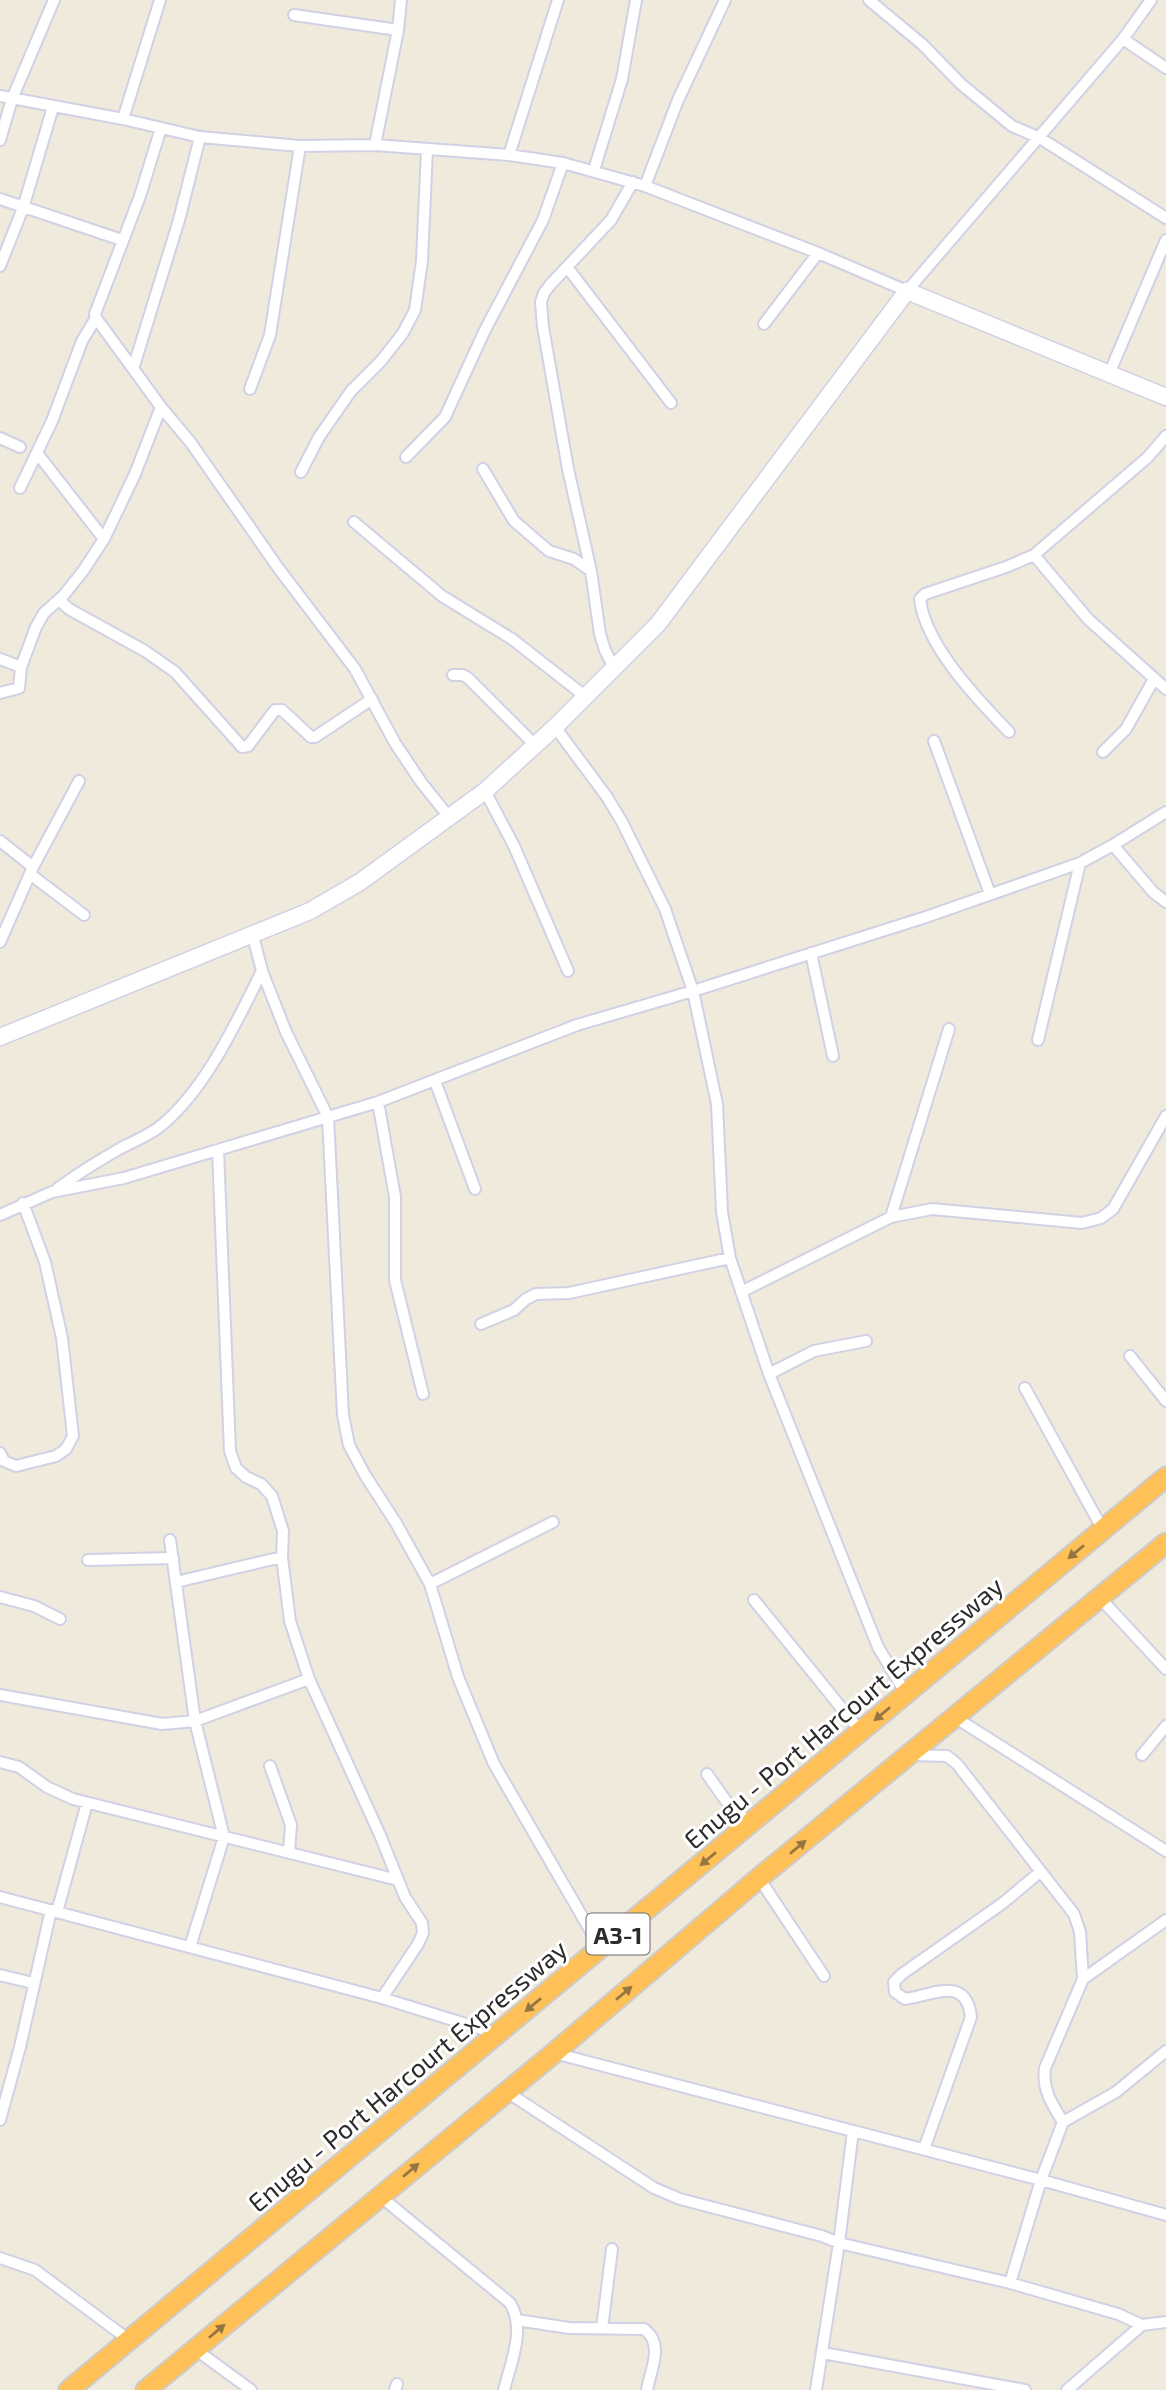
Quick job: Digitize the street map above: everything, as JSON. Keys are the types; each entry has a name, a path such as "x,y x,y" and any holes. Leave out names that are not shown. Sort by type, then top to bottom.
{"highway":[{"name":"Enugu - Port Harcourt Expressway","path":"69,2390 1166,1477"},
{"name":"A3-1","path":"146,2390 554,2053 759,1878 1165,1545"}],"main road":[{"path":"0,1037 310,911 360,882 485,790 615,670 658,624 907,291 1166,397"}],"street":[{"path":"0,140 12,99 54,0"},
{"path":"123,118 160,0"},
{"path":"375,145 398,30 401,0"},
{"path":"509,155 558,0"},
{"path":"594,170 622,79 636,0"},
{"path":"645,186 678,100 724,0"},
{"path":"869,0 903,27 961,83 1012,126 1040,138 1166,218"},
{"path":"0,96 123,118 200,137 300,146 375,145 509,155 563,163 645,186 818,253 907,291 1123,39 1149,1"},
{"path":"293,15 398,30"},
{"path":"1123,39 1166,68"},
{"path":"0,266 23,208 53,107"},
{"path":"161,128 140,197 95,314 96,318 160,407 191,443 279,569 355,669 395,743 449,817"},
{"path":"133,369 179,220 200,137"},
{"path":"250,389 270,335 300,146"},
{"path":"301,472 319,437 351,391 402,333 415,310 422,261 427,149"},
{"path":"406,457 445,417 485,330 543,220 563,163"},
{"path":"615,670 600,634 591,571 558,412 541,302 544,293 611,220 633,182"},
{"path":"0,199 122,240"},
{"path":"1109,374 1166,240"},
{"path":"764,324 818,253"},
{"path":"567,267 671,404"},
{"path":"20,488 52,421 82,341 96,318"},
{"path":"0,693 19,688 22,667 36,627 44,613 59,600 83,571 104,539 135,474 160,407"},
{"path":"1009,732 954,671 934,637 921,608 920,599 925,594 1034,555 1148,457 1166,436"},
{"path":"0,438 20,447"},
{"path":"37,453 104,539"},
{"path":"483,469 514,521 549,551 574,559 591,571"},
{"path":"354,523 442,596 512,639 586,697"},
{"path":"574,559 585,544"},
{"path":"1034,555 1076,607 1166,690"},
{"path":"59,600 69,609 121,640 145,651 174,672 242,747 248,746 275,710 282,710 311,737 315,737 372,699"},
{"path":"0,659 22,667"},
{"path":"453,675 468,678 535,745"},
{"path":"1103,752 1126,729 1154,680"},
{"path":"555,727 622,821 665,909 693,991 717,1104 722,1212 730,1258 769,1374 878,1647 906,1694"},
{"path":"934,741 990,894"},
{"path":"0,942 32,871 79,781"},
{"path":"485,790 513,846 568,971"},
{"path":"0,1214 52,1192 124,1178 377,1102 577,1025 926,917 1080,863 1166,812"},
{"path":"0,841 84,915"},
{"path":"1113,845 1153,892 1166,902"},
{"path":"1038,1040 1080,863"},
{"path":"253,936 262,971 286,1032 328,1117 343,1415 349,1445 430,1584 458,1677 494,1764 601,1949"},
{"path":"811,953 833,1056"},
{"path":"52,1192 88,1167 156,1129 177,1112 230,1033 262,971"},
{"path":"891,1217 948,1029"},
{"path":"435,1081 475,1189"},
{"path":"377,1102 395,1197 395,1280 423,1394"},
{"path":"741,1292 891,1217 932,1209 1082,1223 1101,1218 1113,1209 1166,1116"},
{"path":"218,1150 230,1451 236,1468 261,1484 272,1496 283,1531 282,1557 290,1621 309,1679 380,1835 405,1897 422,1923 423,1933 382,1997"},
{"path":"0,1453 4,1461 16,1466 56,1456 66,1449 73,1436 62,1338 45,1262 23,1203"},
{"path":"481,1324 513,1310 536,1294 569,1293 730,1258"},
{"path":"769,1374 814,1351 866,1341"},
{"path":"1130,1356 1166,1401"},
{"path":"1025,1388 1103,1530"},
{"path":"430,1584 553,1522"},
{"path":"170,1540 195,1721 224,1837 190,1947"},
{"path":"176,1583 282,1557"},
{"path":"88,1560 173,1558"},
{"path":"0,1597 34,1606 60,1619"},
{"path":"1101,1599 1166,1670"},
{"path":"754,1600 861,1732"},
{"path":"0,1695 162,1724 195,1721 309,1679"},
{"path":"956,1718 1166,1851"},
{"path":"1142,1755 1166,1726"},
{"path":"909,1755 947,1756 957,1764 1074,1913 1080,1932 1083,1979 1045,2068 1043,2082 1047,2096 1063,2122"},
{"path":"0,1762 19,1767 58,1794 87,1803 398,1880"},
{"path":"270,1766 291,1825 289,1853"},
{"path":"706,1774 726,1801 750,1824"},
{"path":"0,2120 20,2047 33,1983 87,1803"},
{"path":"924,2149 971,2017 970,2005 961,1995 947,1990 932,1991 905,1999 895,1992 894,1982 922,1959 1003,1903 1040,1872"},
{"path":"759,1878 824,1976"},
{"path":"0,1897 382,1997 498,2034"},
{"path":"1083,1979 1166,1920"},
{"path":"0,1975 33,1983"},
{"path":"1010,2283 1041,2180 1063,2122 1116,2092 1166,2051"},
{"path":"554,2053 1041,2180 1166,2216"},
{"path":"507,2091 654,2188 680,2199 839,2243 1010,2283 1118,2314 1142,2325 1166,2322"},
{"path":"816,2390 853,2130"},
{"path":"380,2196 510,2303 517,2320 516,2344 504,2390"},
{"path":"602,2328 612,2249"},
{"path":"0,2258 35,2270 129,2340"},
{"path":"517,2320 569,2328 638,2328 649,2332 655,2348 655,2362 647,2390"},
{"path":"1067,2390 1142,2325"},
{"path":"195,2349 251,2390"},
{"path":"822,2353 1025,2390"}]}
